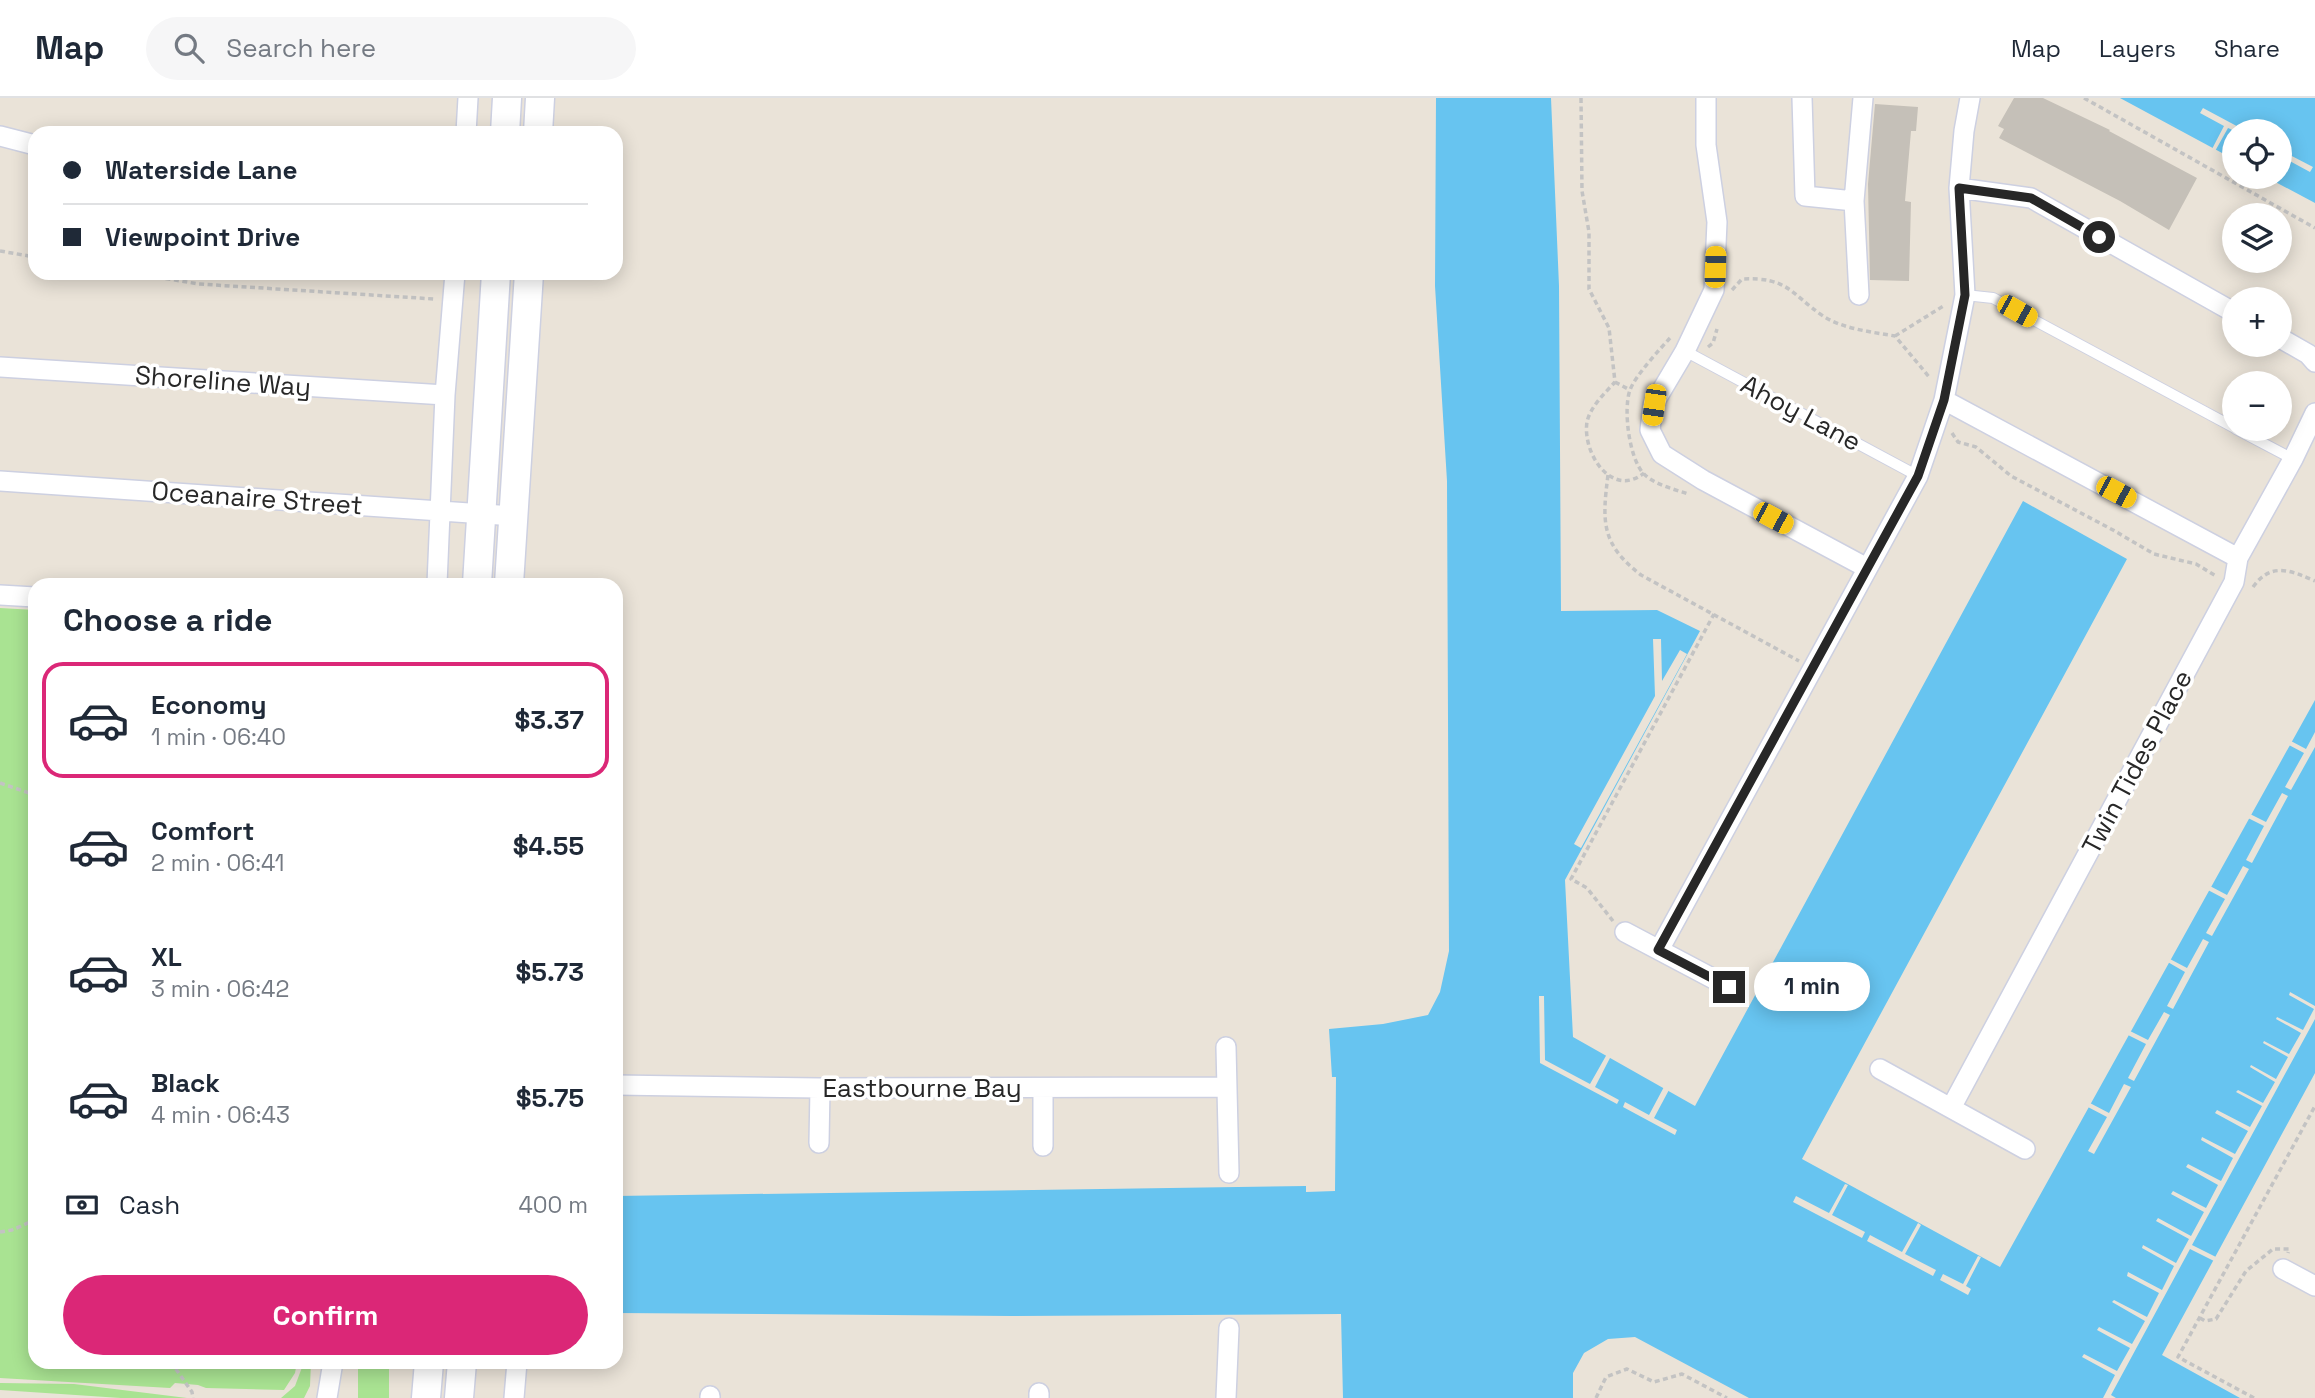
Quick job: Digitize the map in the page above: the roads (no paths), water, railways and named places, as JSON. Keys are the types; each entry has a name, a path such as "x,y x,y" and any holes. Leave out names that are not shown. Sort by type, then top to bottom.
{"main road":[{"path":"505,126 506,98"},
{"path":"538,126 540,98"},
{"path":"478,578 496,280"},
{"path":"509,578 529,280"},
{"path":"426,1398 428,1369"},
{"path":"459,1398 461,1369"}],"street":[{"path":"466,126 468,98"},
{"path":"1706,98 1706,145 1717,222 1714,290 1688,345 1654,405 1650,430 1662,454 1703,480 1867,568"},
{"path":"1802,98 1805,196 1854,201"},
{"path":"1860,295 1854,201 1863,98"},
{"path":"1658,950 1918,476 1944,400 1965,295 1959,188 1970,98"},
{"path":"0,136 28,143"},
{"path":"1959,188 2031,198 2222,306"},
{"path":"437,578 445,395 454,280"},
{"path":"2292,345 2308,354 2315,362"},
{"name":"Shoreline Way","path":"0,366 445,395"},
{"path":"1944,400 2238,558"},
{"name":"Twin Tides Place","path":"1951,1108 2234,582 2238,558 2293,459 2315,413"},
{"name":"Oceanaire Street","path":"0,481 513,516"},
{"path":"0,595 28,597"},
{"path":"1625,932 1729,987"},
{"path":"1226,1047 1228,1173"},
{"path":"1880,1069 2025,1149"},
{"name":"Eastbourne Bay","path":"623,1085 820,1088 1227,1087"},
{"path":"819,1143 820,1088"},
{"path":"1043,1088 1043,1146"},
{"path":"2271,1262 2315,1286"},
{"path":"1226,1398 1228,1328"},
{"path":"327,1398 332,1369"},
{"path":"514,1398 516,1369"}],"lane":[{"path":"1965,295 1993,298 2222,421"},
{"name":"Ahoy Lane","path":"1688,345 1918,476"},
{"path":"2260,441 2293,459"}],"water":[{"path":"1436,98 1551,98 1559,286 1561,611 1657,610 1700,631 1565,880 1573,1037 1695,1106 2023,501 2127,559 1802,1159 2000,1267 2315,700 2315,1073 2162,1355 2240,1398 1749,1398 1635,1337 1608,1339 1584,1353 1573,1373 1573,1398 1343,1398 1341,1314 1011,1316 623,1313 623,1196 1306,1186 1306,1192 1335,1191 1336,1077 1332,1077 1329,1029 1383,1024 1428,1015 1440,992 1449,951 1447,481 1435,286"},
{"path":"2120,98 2315,98 2315,203 2289,189 2292,189 2292,119 2222,119 2222,153"}]}
